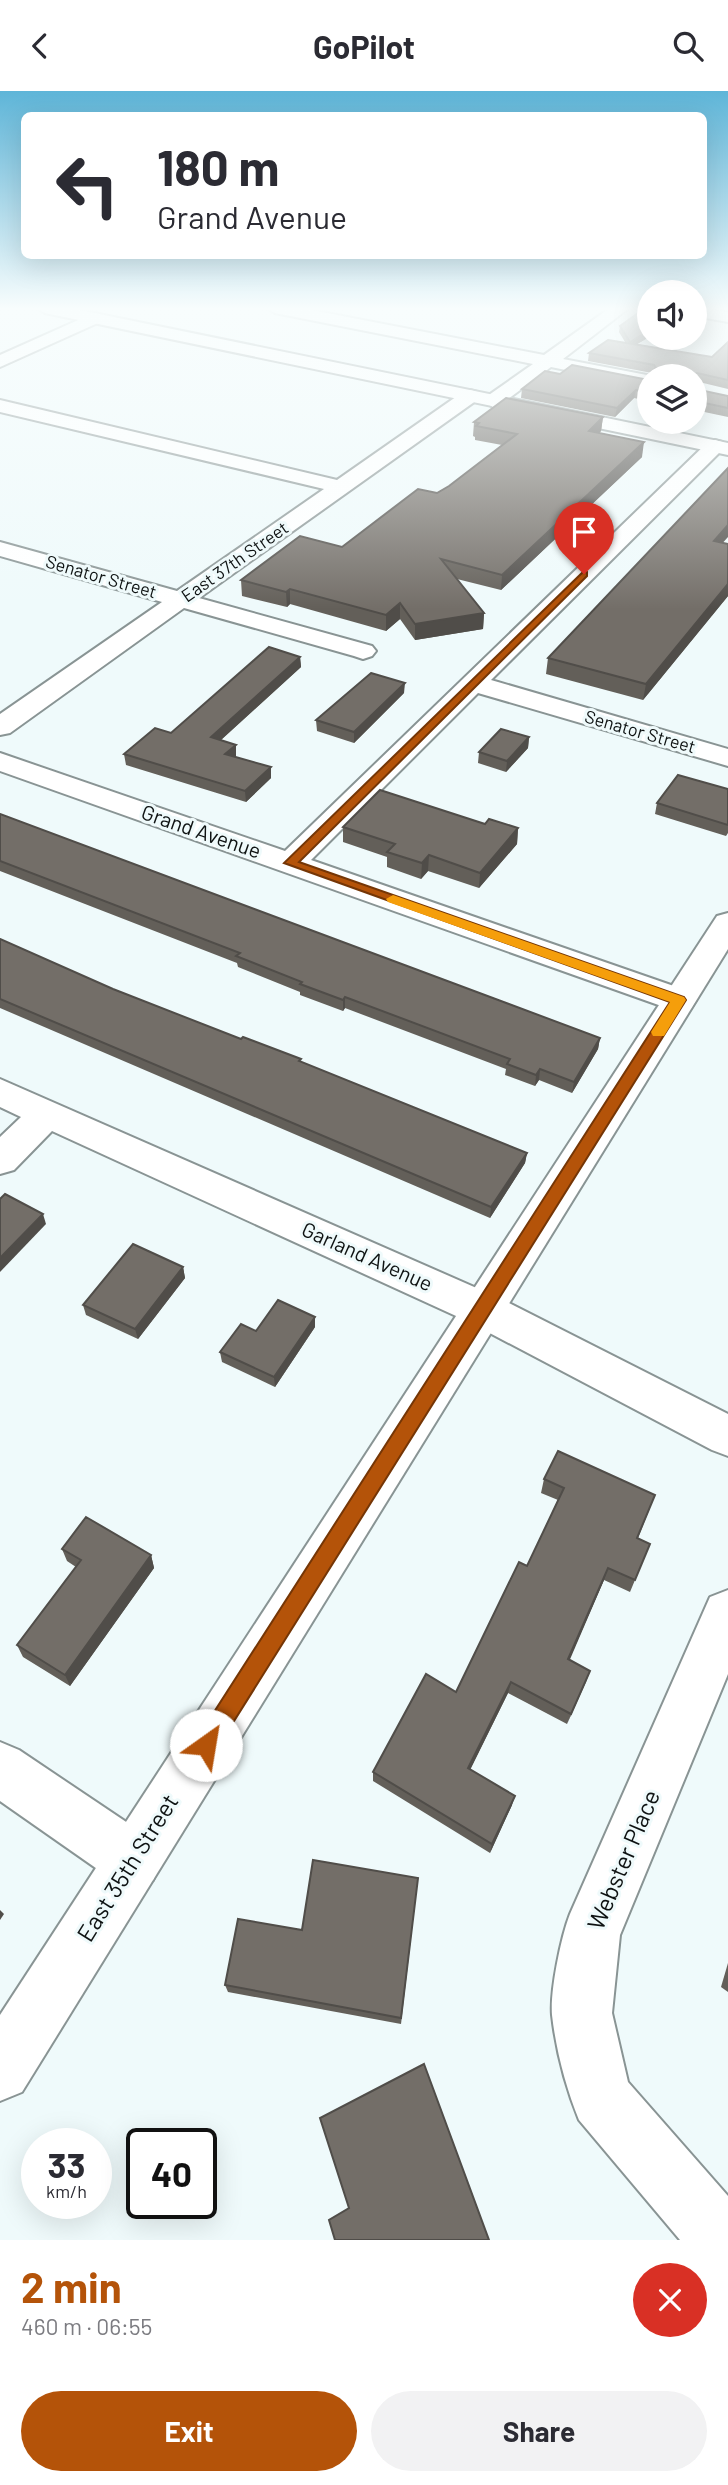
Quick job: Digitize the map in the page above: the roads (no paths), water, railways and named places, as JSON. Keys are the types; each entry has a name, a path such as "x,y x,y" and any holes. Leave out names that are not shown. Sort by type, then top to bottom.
{"street":[{"path":"10,408 342,487"},
{"name":"East 37th Street","path":"0,727 342,487 466,408"},
{"path":"531,408 721,448"},
{"path":"290,863 472,683 721,448"},
{"name":"Senator Street","path":"0,549 363,651"},
{"name":"Senator Street","path":"472,683 728,758"},
{"name":"Grand Avenue","path":"0,761 679,1000"},
{"name":"East 35th Street","path":"0,2070 728,923"},
{"name":"Garland Avenue","path":"0,1092 482,1309 728,1436"},
{"path":"0,1160 48,1113"},
{"name":"Webster Place","path":"723,2240 601,2098 582,2013 591,1935 728,1614"},
{"path":"0,1769 133,1860"}]}
